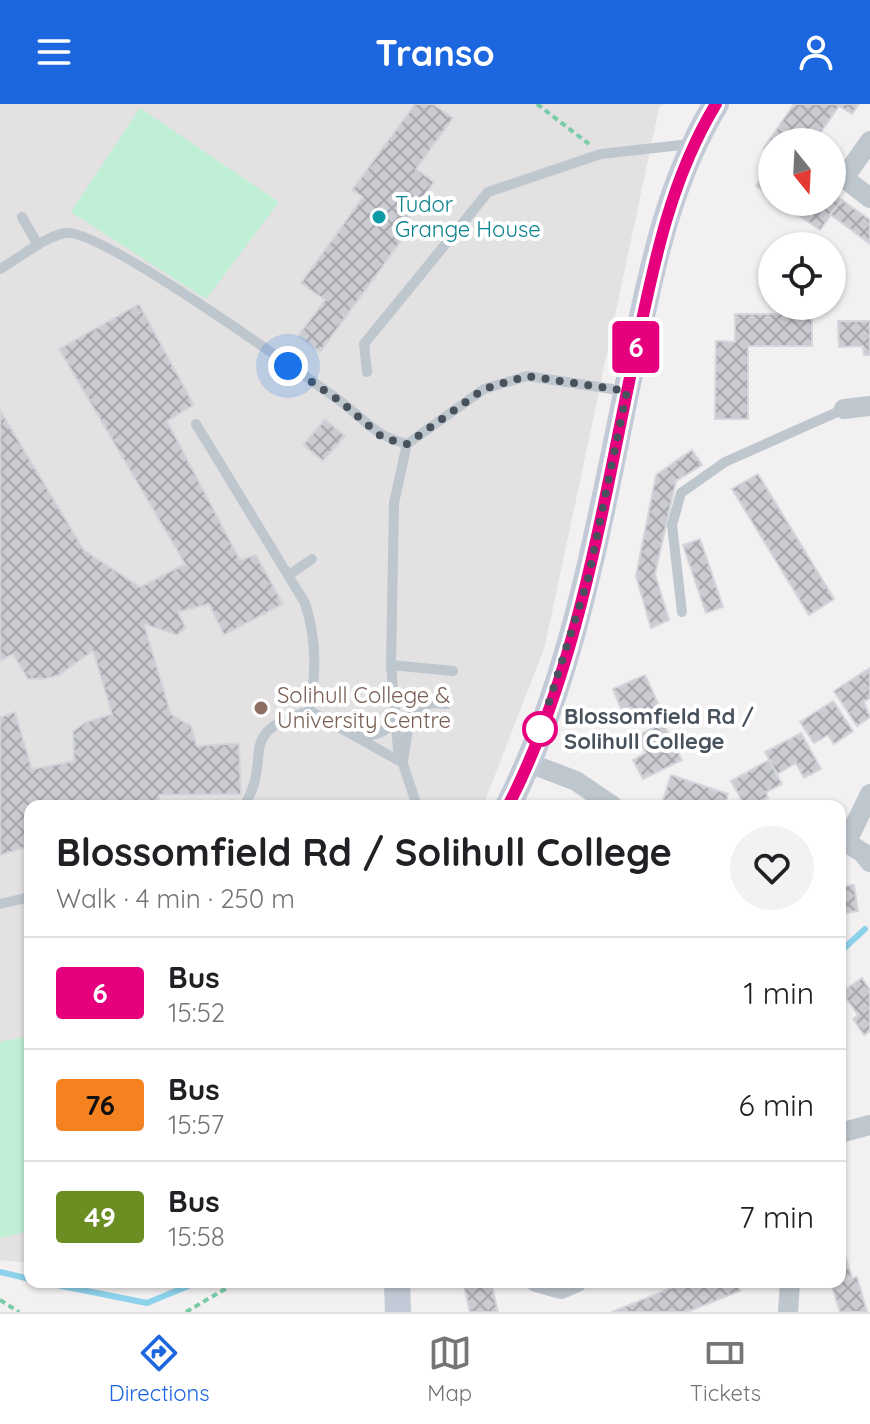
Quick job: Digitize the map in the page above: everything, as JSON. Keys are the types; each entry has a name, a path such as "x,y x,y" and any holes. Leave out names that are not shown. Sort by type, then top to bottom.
{"main road":[{"path":"511,800 529,763 588,579 665,220 692,144 716,104"},
{"path":"397,1288 398,1312"}],"street":[{"path":"870,141 844,178 870,198"},
{"path":"844,409 870,406"},
{"path":"529,763 576,781 604,800"},
{"path":"846,836 870,794"},
{"path":"846,842 870,862"},
{"path":"846,1131 870,1125"},
{"path":"788,1312 790,1288"}],"lane":[{"path":"367,372 364,344 488,192 601,154 692,144"},
{"path":"22,217 38,245"},
{"path":"0,269 38,245 68,233 91,239 184,295 327,392 383,438 407,444"},
{"path":"415,800 403,763 395,720 391,665 394,503 407,444 484,389 527,376 627,391"},
{"path":"682,612 672,525 681,493 725,462 844,409"},
{"path":"196,424 305,603 315,635 316,672 310,711"},
{"path":"289,575 312,559"},
{"path":"391,665 453,671"},
{"path":"403,763 411,710 432,703 447,704"},
{"path":"248,800 254,790 260,741 276,721 310,711 403,763"},
{"path":"349,734 367,737 388,730 395,720"},
{"path":"0,904 24,898"}],"path":[{"path":"537,104 601,154"},
{"path":"186,1312 227,1288"},
{"path":"0,1300 19,1312"}],"shaded area":[{"name":"Solihull College & University Centre","path":"0,104 664,104 659,108 545,646 485,800 24,800 24,1262 0,1260"}],"green space":[{"path":"140,108 279,202 206,299 71,212"},
{"path":"24,1037 24,1232 0,1238 0,1042"}],"building":[{"name":"Tudor Grange House","path":"415,104 433,104 453,118 416,169 434,182 395,237 401,241 320,352 298,336 325,300 301,283 363,197 352,190"},
{"path":"794,104 859,104 852,114 839,106 824,128 778,128"},
{"path":"846,203 870,220 870,244 833,216 846,216"},
{"path":"800,216 830,216 820,230"},
{"path":"139,304 194,405 167,421 240,560 256,555 283,604 224,635 209,604 178,612 186,628 177,635 144,624 171,714 191,726 197,746 239,743 241,794 159,795 159,800 24,800 24,848 0,855 0,717 15,712 32,769 74,761 73,731 86,722 112,714 93,651 59,675 45,679 28,679 13,654 0,661 0,410 84,550 140,587 185,564 59,349"},
{"path":"735,314 758,314 758,320 812,320 812,346 748,346 748,419 715,419 716,341 735,342"},
{"path":"838,321 870,321 870,355 864,355 863,346 839,347"},
{"path":"325,419 345,436 323,461 303,445"},
{"path":"692,450 702,465 676,481 655,574 669,620 651,628 636,576 656,475"},
{"path":"758,474 834,599 809,615 732,489"},
{"path":"700,539 723,607 706,613 683,545"},
{"path":"870,668 870,698 864,702 870,717 857,726 834,691"},
{"path":"645,675 662,712 636,723 630,707 622,711 613,689"},
{"path":"833,701 853,731 834,744 828,735 814,743 800,722"},
{"path":"663,723 682,760 643,779 633,760 646,753 637,736"},
{"path":"801,733 821,769 804,778 796,763 777,774 765,752"},
{"path":"769,760 782,784 766,792 768,798 742,800 731,781"},
{"path":"671,775 728,794 726,800 663,800"},
{"path":"854,885 858,911 846,913 846,886"},
{"path":"862,978 870,990 870,1031 864,1035 853,1019 858,1015 846,998 846,989"},
{"path":"846,1258 852,1278 846,1280"},
{"path":"857,1277 867,1312 840,1312 832,1288 846,1288 846,1280"},
{"path":"464,1288 492,1288 498,1312 470,1312"},
{"path":"671,1288 739,1288 740,1291 687,1312 612,1312"}],"waterway":[{"path":"846,946 865,929"},
{"path":"0,1272 24,1278"},
{"path":"72,1288 147,1303 183,1288"}],"bus line":[{"name":"6","path":"511,800 529,763 588,579 665,220 692,144 716,104"}],"place":[{"name":"Tudor Grange House","path":"379,217"},
{"name":"Solihull College & University Centre","path":"261,708"},
{"name":"Blossomfield Rd / Solihull College","path":"540,729"}],"route":[{"path":"288,366 340,401 383,438 407,444 484,389 527,376 627,391 588,579 538,737 540,729"}]}
